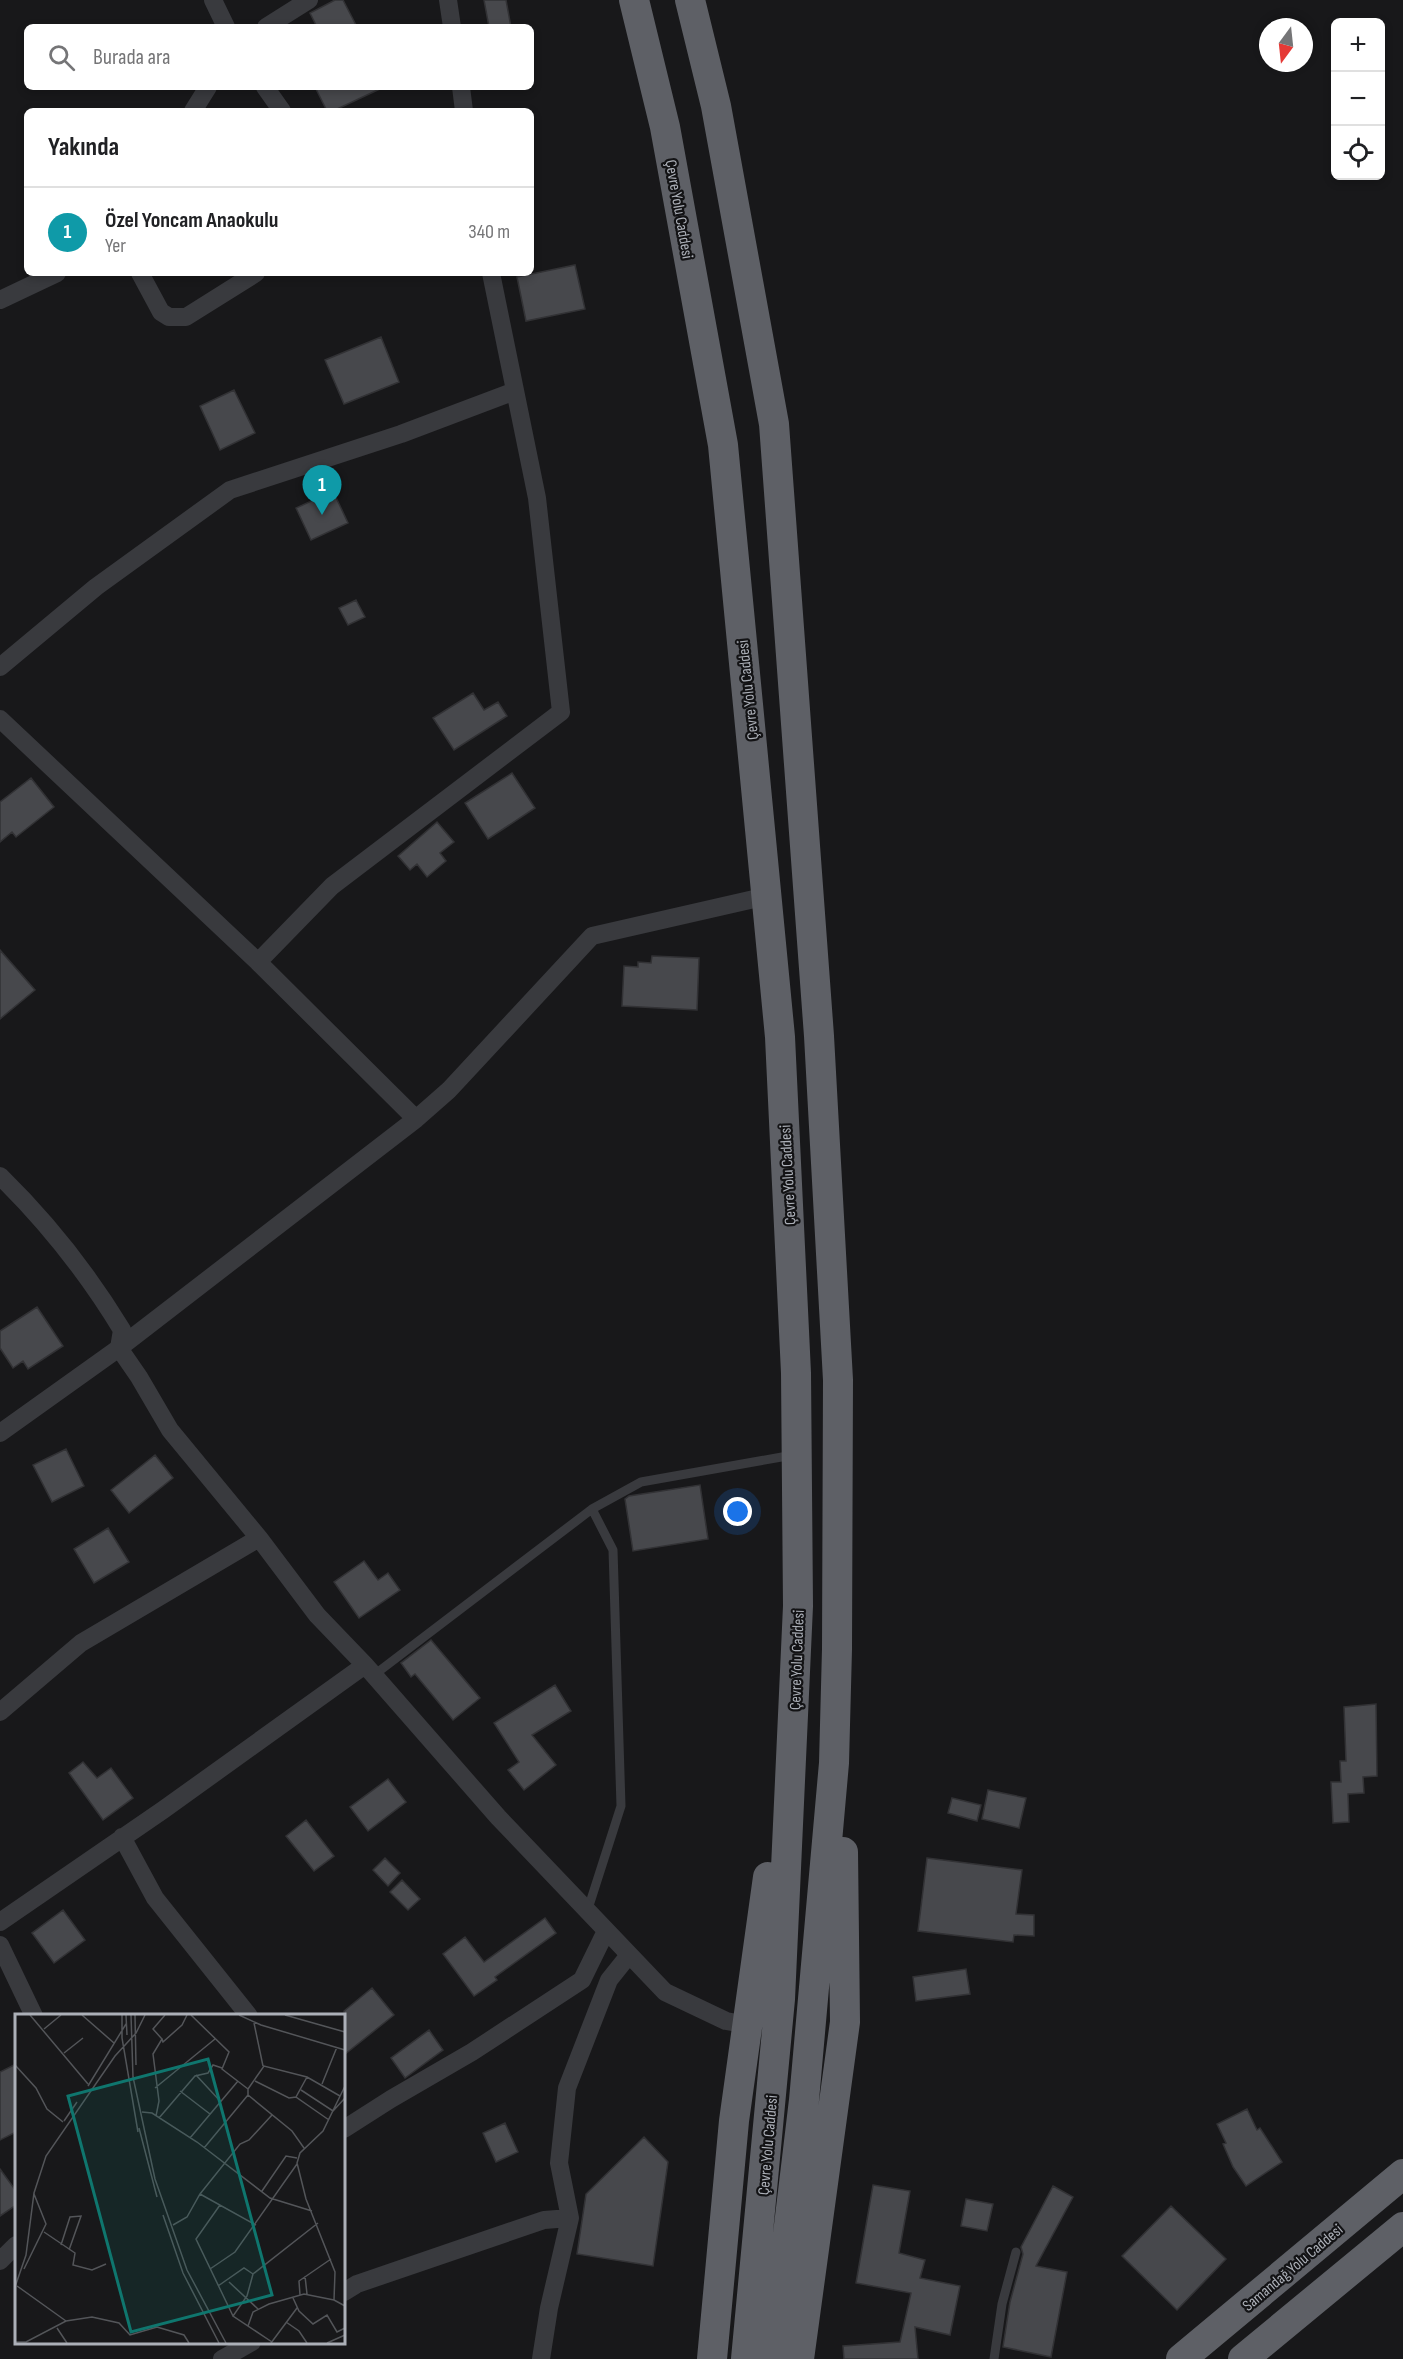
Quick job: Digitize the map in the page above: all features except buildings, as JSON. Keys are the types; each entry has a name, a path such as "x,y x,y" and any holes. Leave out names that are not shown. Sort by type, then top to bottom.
{"highway":[{"name":"Çevre Yolu Caddesi","path":"634,0 665,127 723,445 780,1037 796,1373 798,1606 780,1999 746,2359"},
{"name":"Çevre Yolu Caddesi","path":"691,3 716,106 774,424 819,1036 838,1380 834,1763 804,2100 773,2359"},
{"path":"712,2359 734,2121 776,1819 791,1760"},
{"path":"799,2359 844,2022 843,1835 834,1763"},
{"name":"Samandağ Yolu Caddesi","path":"1181,2359 1403,2174"},
{"path":"1243,2359 1403,2228"}],"street":[{"path":"213,0 225,24"},
{"path":"271,24 309,0"},
{"path":"448,0 452,24"},
{"path":"195,108 206,90"},
{"path":"267,90 280,108"},
{"path":"461,90 464,108"},
{"path":"0,300 51,276"},
{"path":"142,276 161,312 169,317 186,317 251,276"},
{"path":"258,962 332,886 561,712 537,498 492,276"},
{"path":"0,667 96,587 230,490 400,434 515,391"},
{"path":"0,719 258,962 416,1119"},
{"path":"0,1433 119,1348 416,1119 449,1090 592,936 767,896"},
{"path":"0,1176 54,1234 98,1290 122,1330 119,1348 170,1430 259,1538 317,1615 370,1670 498,1817 666,1992 726,2021 749,2025"},
{"path":"0,1712 81,1642 259,1538"},
{"path":"0,1922 370,1670"},
{"path":"122,1837 155,1898 247,2014"},
{"path":"345,2128 391,2098 472,2052 582,1980 606,1931"},
{"path":"0,1945 33,2014"},
{"path":"541,2359 570,2218 559,2163 567,2088 609,1980 629,1955"},
{"path":"345,2291 357,2284 544,2220 570,2218"},
{"path":"0,2261 15,2246"},
{"path":"222,2359 250,2344"}],"lane":[{"path":"370,1670 592,1509 641,1482 797,1454"},
{"path":"587,1912 621,1806 613,1550 592,1509"},
{"path":"994,2359 1002,2304 1016,2252"}],"place":[{"name":"Özel Yoncam Anaokulu","path":"322,515"}]}
